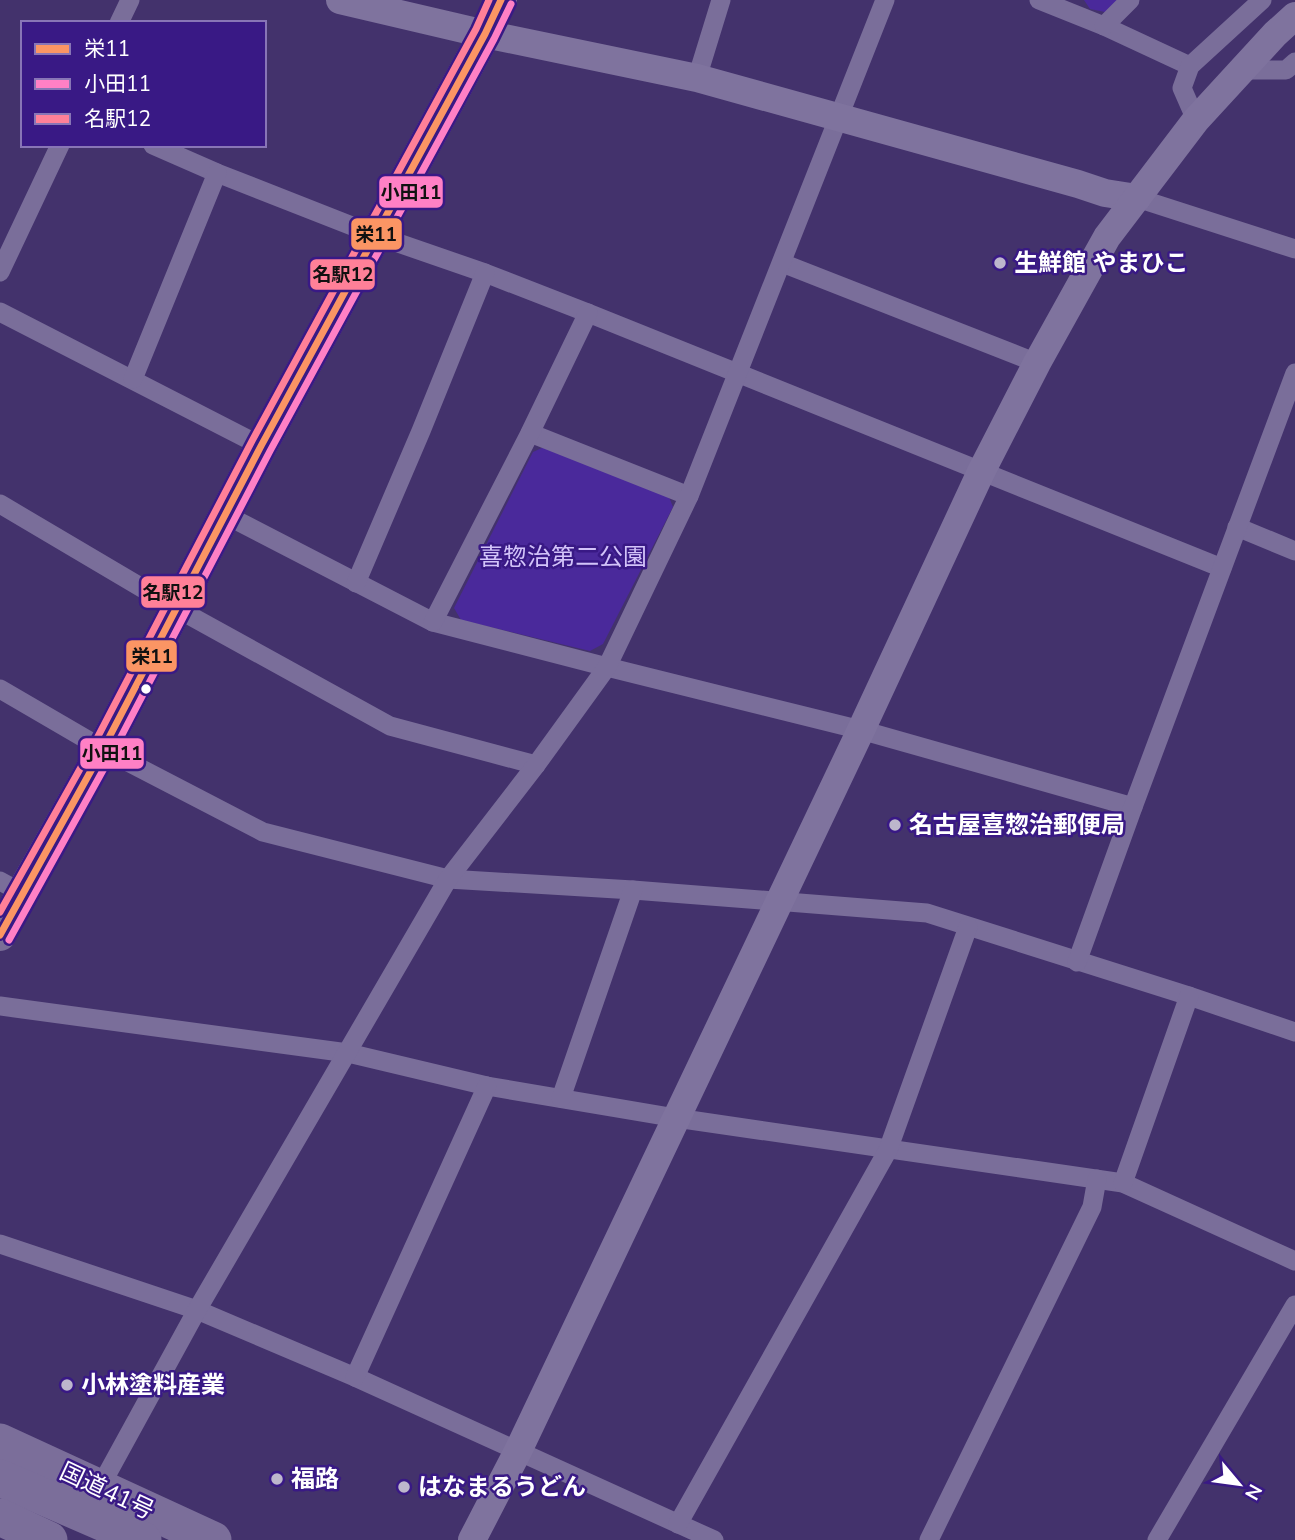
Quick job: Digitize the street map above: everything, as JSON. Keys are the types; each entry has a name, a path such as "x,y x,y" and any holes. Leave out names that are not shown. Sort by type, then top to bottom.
{"highway":[{"name":"国道41号","path":"0,1442 213,1540"},
{"path":"0,1478 143,1540"},
{"path":"0,1517 49,1540"},
{"path":"0,1537 7,1540"}],"main road":[{"path":"0,935 11,887 103,749 261,446 501,0"}],"street":[{"path":"120,21 130,0"},
{"path":"340,0 485,34 696,78 1105,193 1137,198 1295,249"},
{"path":"696,78 721,0"},
{"path":"100,1487 197,1310 448,879 607,667 690,496 885,0"},
{"path":"1039,0 1065,5 1190,66"},
{"path":"1104,26 1130,0"},
{"path":"1196,120 1182,88 1190,66 1262,0"},
{"path":"472,1540 518,1451 981,472 1037,363 1107,237 1196,120 1295,16"},
{"path":"1249,62 1286,70 1295,62"},
{"path":"0,272 5,244 59,147"},
{"path":"158,147 375,235 589,313 1222,568"},
{"path":"132,379 217,173"},
{"path":"782,263 1037,363"},
{"path":"356,583 485,273"},
{"path":"0,312 261,446"},
{"path":"433,622 589,313"},
{"path":"1077,962 1295,373"},
{"path":"530,433 690,496"},
{"path":"0,504 176,608 390,726 536,765"},
{"path":"226,515 433,622 861,730 1133,807"},
{"path":"1237,527 1295,551"},
{"path":"0,689 103,749 263,832 448,879 633,890 927,913 1295,1031"},
{"path":"561,1098 633,890"},
{"path":"677,1524 888,1150 968,927"},
{"path":"1123,1183 1189,996"},
{"path":"0,1006 348,1053 487,1086 676,1118 1123,1183 1295,1261"},
{"path":"355,1377 487,1086"},
{"path":"929,1540 1092,1207 1097,1179"},
{"path":"0,1244 197,1310 355,1377 714,1540"},
{"path":"1157,1540 1295,1304"}],"green space":[{"path":"1084,0 1117,0 1105,12 1090,9"},
{"name":"喜惣治第二公園","path":"544,447 669,497 673,507 603,644 590,651 461,620 454,608 533,452"}],"transit line":[{"name":"名駅12","path":"0,912 94,744 252,441 476,29 489,0"},
{"name":"栄11","path":"0,935 103,749 261,446 501,0"},
{"name":"小田11","path":"9,940 112,754 270,451 511,4"}],"place":[{"name":"生鮮館 やまひこ","path":"1000,263"},
{"name":"名古屋喜惣治郵便局","path":"895,825"},
{"name":"小林塗料産業","path":"67,1385"},
{"name":"福路","path":"277,1479"},
{"name":"はなまるうどん","path":"404,1487"}]}
